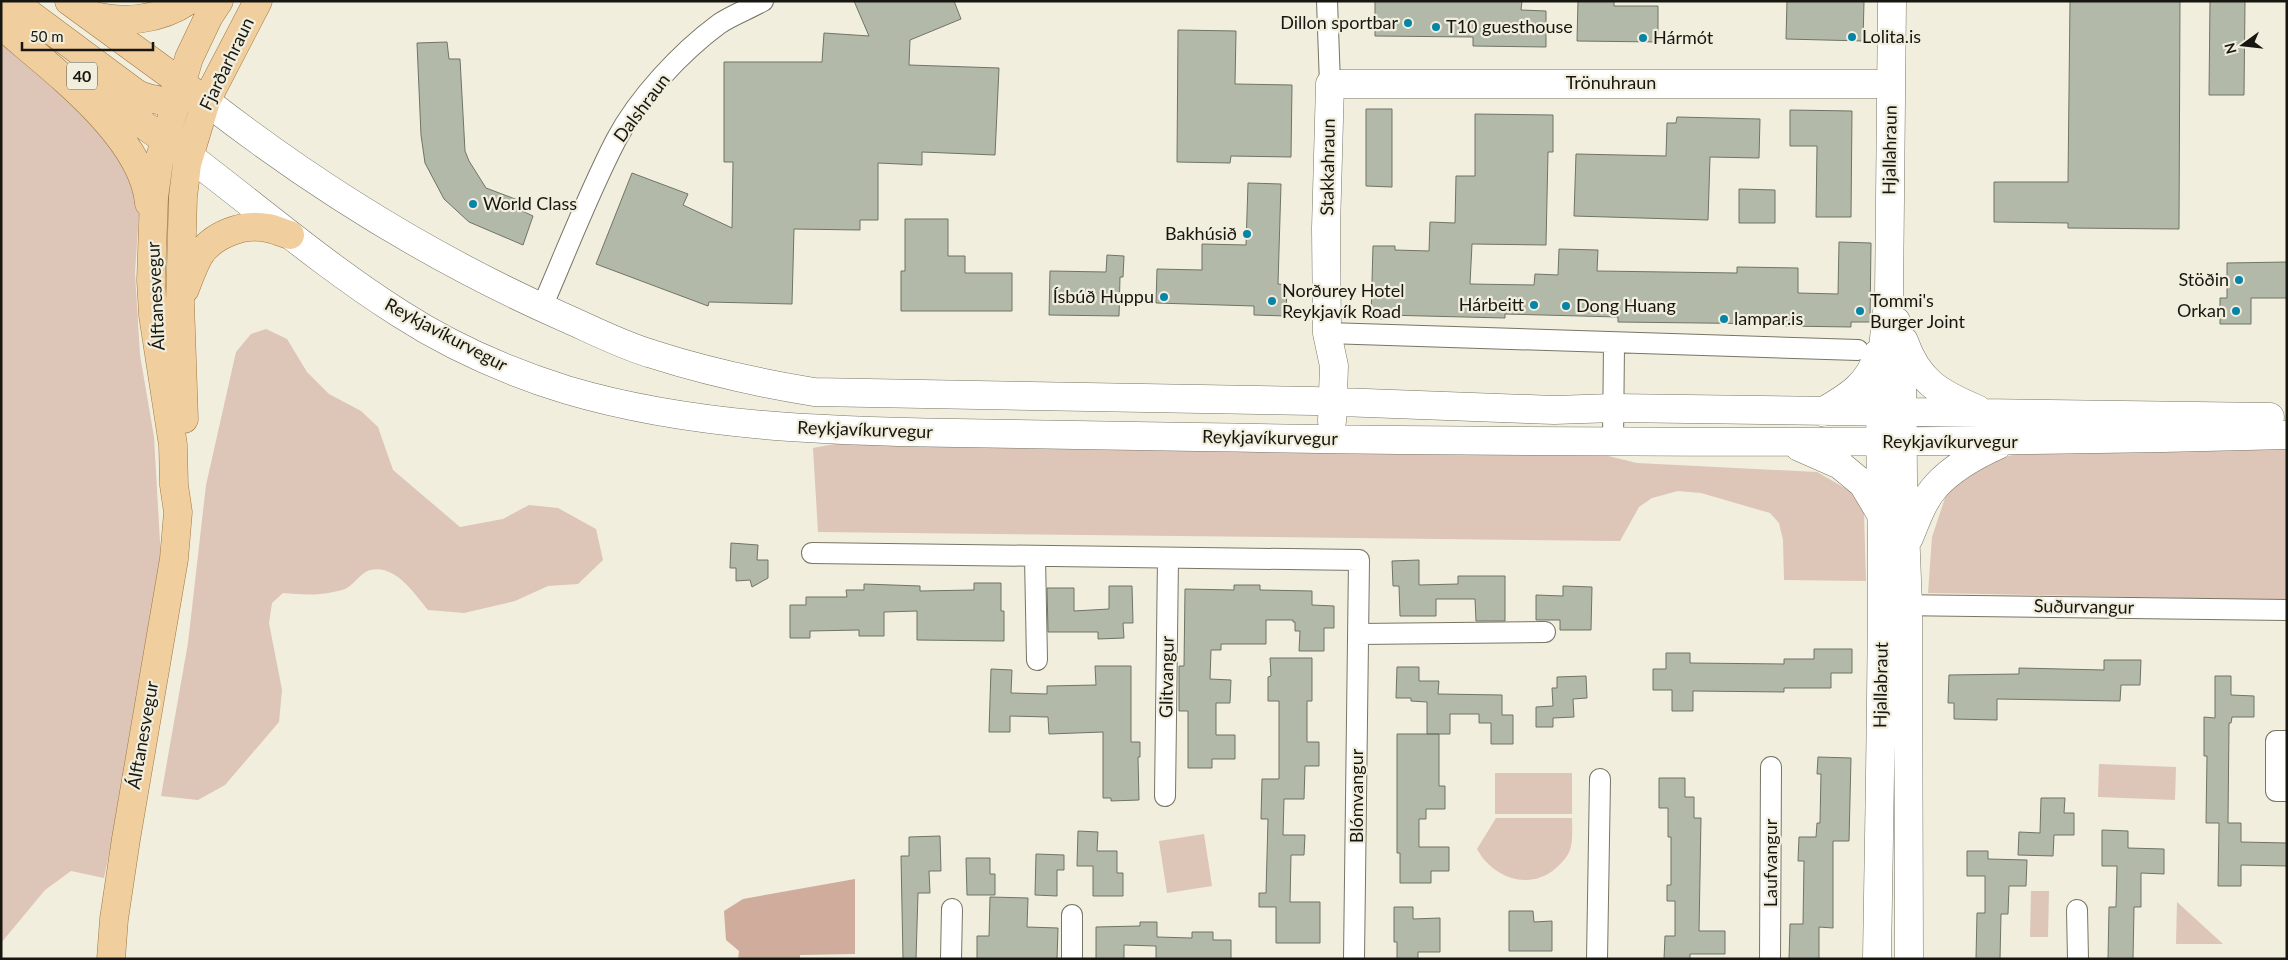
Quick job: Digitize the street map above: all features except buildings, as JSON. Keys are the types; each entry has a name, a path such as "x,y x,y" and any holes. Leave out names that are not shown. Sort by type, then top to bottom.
{"main road":[{"path":"12,1 137,94 149,99 190,95"},
{"path":"77,7 117,20 150,17 174,9 188,1"},
{"name":"Fjarðarhraun","path":"189,156 192,50 219,1"},
{"name":"Fjarðarhraun","path":"190,95 222,73 258,1"},
{"name":"Hjallahraun","path":"1891,412 1892,1"},
{"path":"77,7 190,95"},
{"name":"40","path":"1,10 164,141 189,156"},
{"path":"1,26 89,103 113,129 133,156 139,168 148,197 152,237"},
{"name":"Trönuhraun","path":"1330,84 1891,84"},
{"name":"Stakkahraun","path":"1321,439 1323,401 1334,366 1327,333 1327,173 1330,84"},
{"name":"Álftanesvegur","path":"111,959 114,919 126,839 174,559 178,512 174,485 172,435 153,315 152,237 159,161 164,141 190,95"},
{"name":"Reykjavíkurvegur","path":"190,95 324,186 476,276 650,354 754,382 814,392 1323,401 1554,410 1614,408 2190,418 2287,417"},
{"name":"Álftanesvegur","path":"178,512 187,487 180,302 183,197 189,156"},
{"name":"Reykjavíkurvegur","path":"189,156 290,235 400,314 454,344 504,368 565,389 626,406 677,415 768,425 881,432 1321,439 1614,442 2006,442 2287,435"},
{"path":"180,302 200,254 227,233 251,227 267,228 290,235"},
{"path":"1822,412 1854,392 1870,374 1876,363 1890,315"},
{"path":"1890,315 1912,361 1932,387 1951,398 1988,413"},
{"name":"Hjallabraut","path":"1891,412 1891,442 1882,517 1895,605 1909,959"},
{"path":"1783,442 1823,456 1840,465 1863,484 1882,517"},
{"name":"Hjallabraut","path":"1878,959 1895,605 1906,544 1891,442"},
{"path":"1906,544 1923,506 1935,486 1970,458 2006,442"}],"street":[{"name":"Dalshraun","path":"542,307 616,140 636,108 671,68 720,24 763,1"},
{"name":"Stakkahraun","path":"1327,1 1330,84"},
{"path":"1327,333 1614,344 1858,350"},
{"path":"1614,344 1614,442"},
{"path":"812,553 1168,558"},
{"path":"1035,557 1037,660"},
{"name":"Blómvangur","path":"1168,558 1360,560 1354,959"},
{"name":"Glitvangur","path":"1165,796 1168,558"},
{"name":"Suðurvangur","path":"1895,605 2287,610"},
{"path":"1358,634 1545,632"},
{"path":"2287,741 2276,740 2276,791 2287,791"},
{"name":"Laufvangur","path":"1770,959 1771,767"},
{"path":"1597,959 1600,779"},
{"path":"951,959 952,909"},
{"path":"2077,910 2078,959"},
{"path":"1072,914 1072,959"}],"shaded area":[{"path":"1,36 88,110 124,159 140,198 135,273 140,355 154,437 163,594 104,878 71,871 45,890 1,943"},
{"path":"266,329 287,339 307,372 329,394 361,411 378,427 393,470 460,527 503,519 529,505 558,508 596,529 603,560 578,584 548,586 515,601 464,613 428,610 403,581 388,571 379,569 366,572 345,589 329,593 283,593 272,603 269,623 282,690 279,722 225,785 198,800 161,796 188,643 206,485 236,352 251,334"},
{"path":"855,440 1124,443 1608,456 1637,463 1817,472 1850,491 1857,498 1864,513 1866,581 1784,580 1783,540 1779,523 1770,513 1701,493 1678,491 1652,498 1639,507 1620,541 818,532 813,448"},
{"path":"2287,442 2287,600 1928,593 1932,537 1947,492 1960,477 1992,461 2037,448"},
{"path":"2099,764 2176,767 2175,800 2098,797"},
{"path":"1495,773 1572,773 1572,814 1495,814"},
{"path":"1496,818 1572,818 1572,839 1569,852 1556,868 1534,879 1523,880 1501,874 1484,859 1477,849"},
{"path":"1204,834 1212,886 1167,893 1159,841"},
{"path":"855,879 855,954 800,955 800,959 738,959 739,951 726,940 724,911 743,899"},
{"path":"2031,891 2049,891 2048,937 2030,937"},
{"path":"2177,902 2223,944 2176,944"}],"place":[{"name":"Dillon sportbar","path":"1408,23"},
{"name":"T10 guesthouse","path":"1436,27"},
{"name":"Lolita.is","path":"1852,37"},
{"name":"Hármót","path":"1643,38"},
{"name":"World Class","path":"473,204"},
{"name":"Bakhúsið","path":"1247,234"},
{"name":"Stöðin","path":"2239,280"},
{"name":"Ísbúð Huppu","path":"1164,297"},
{"name":"Norðurey Hotel Reykjavík Road","path":"1272,301"},
{"name":"Hárbeitt","path":"1534,305"},
{"name":"Dong Huang","path":"1566,306"},
{"name":"Tommi's Burger Joint","path":"1860,311"},
{"name":"Orkan","path":"2236,311"},
{"name":"lampar.is","path":"1724,319"}]}
